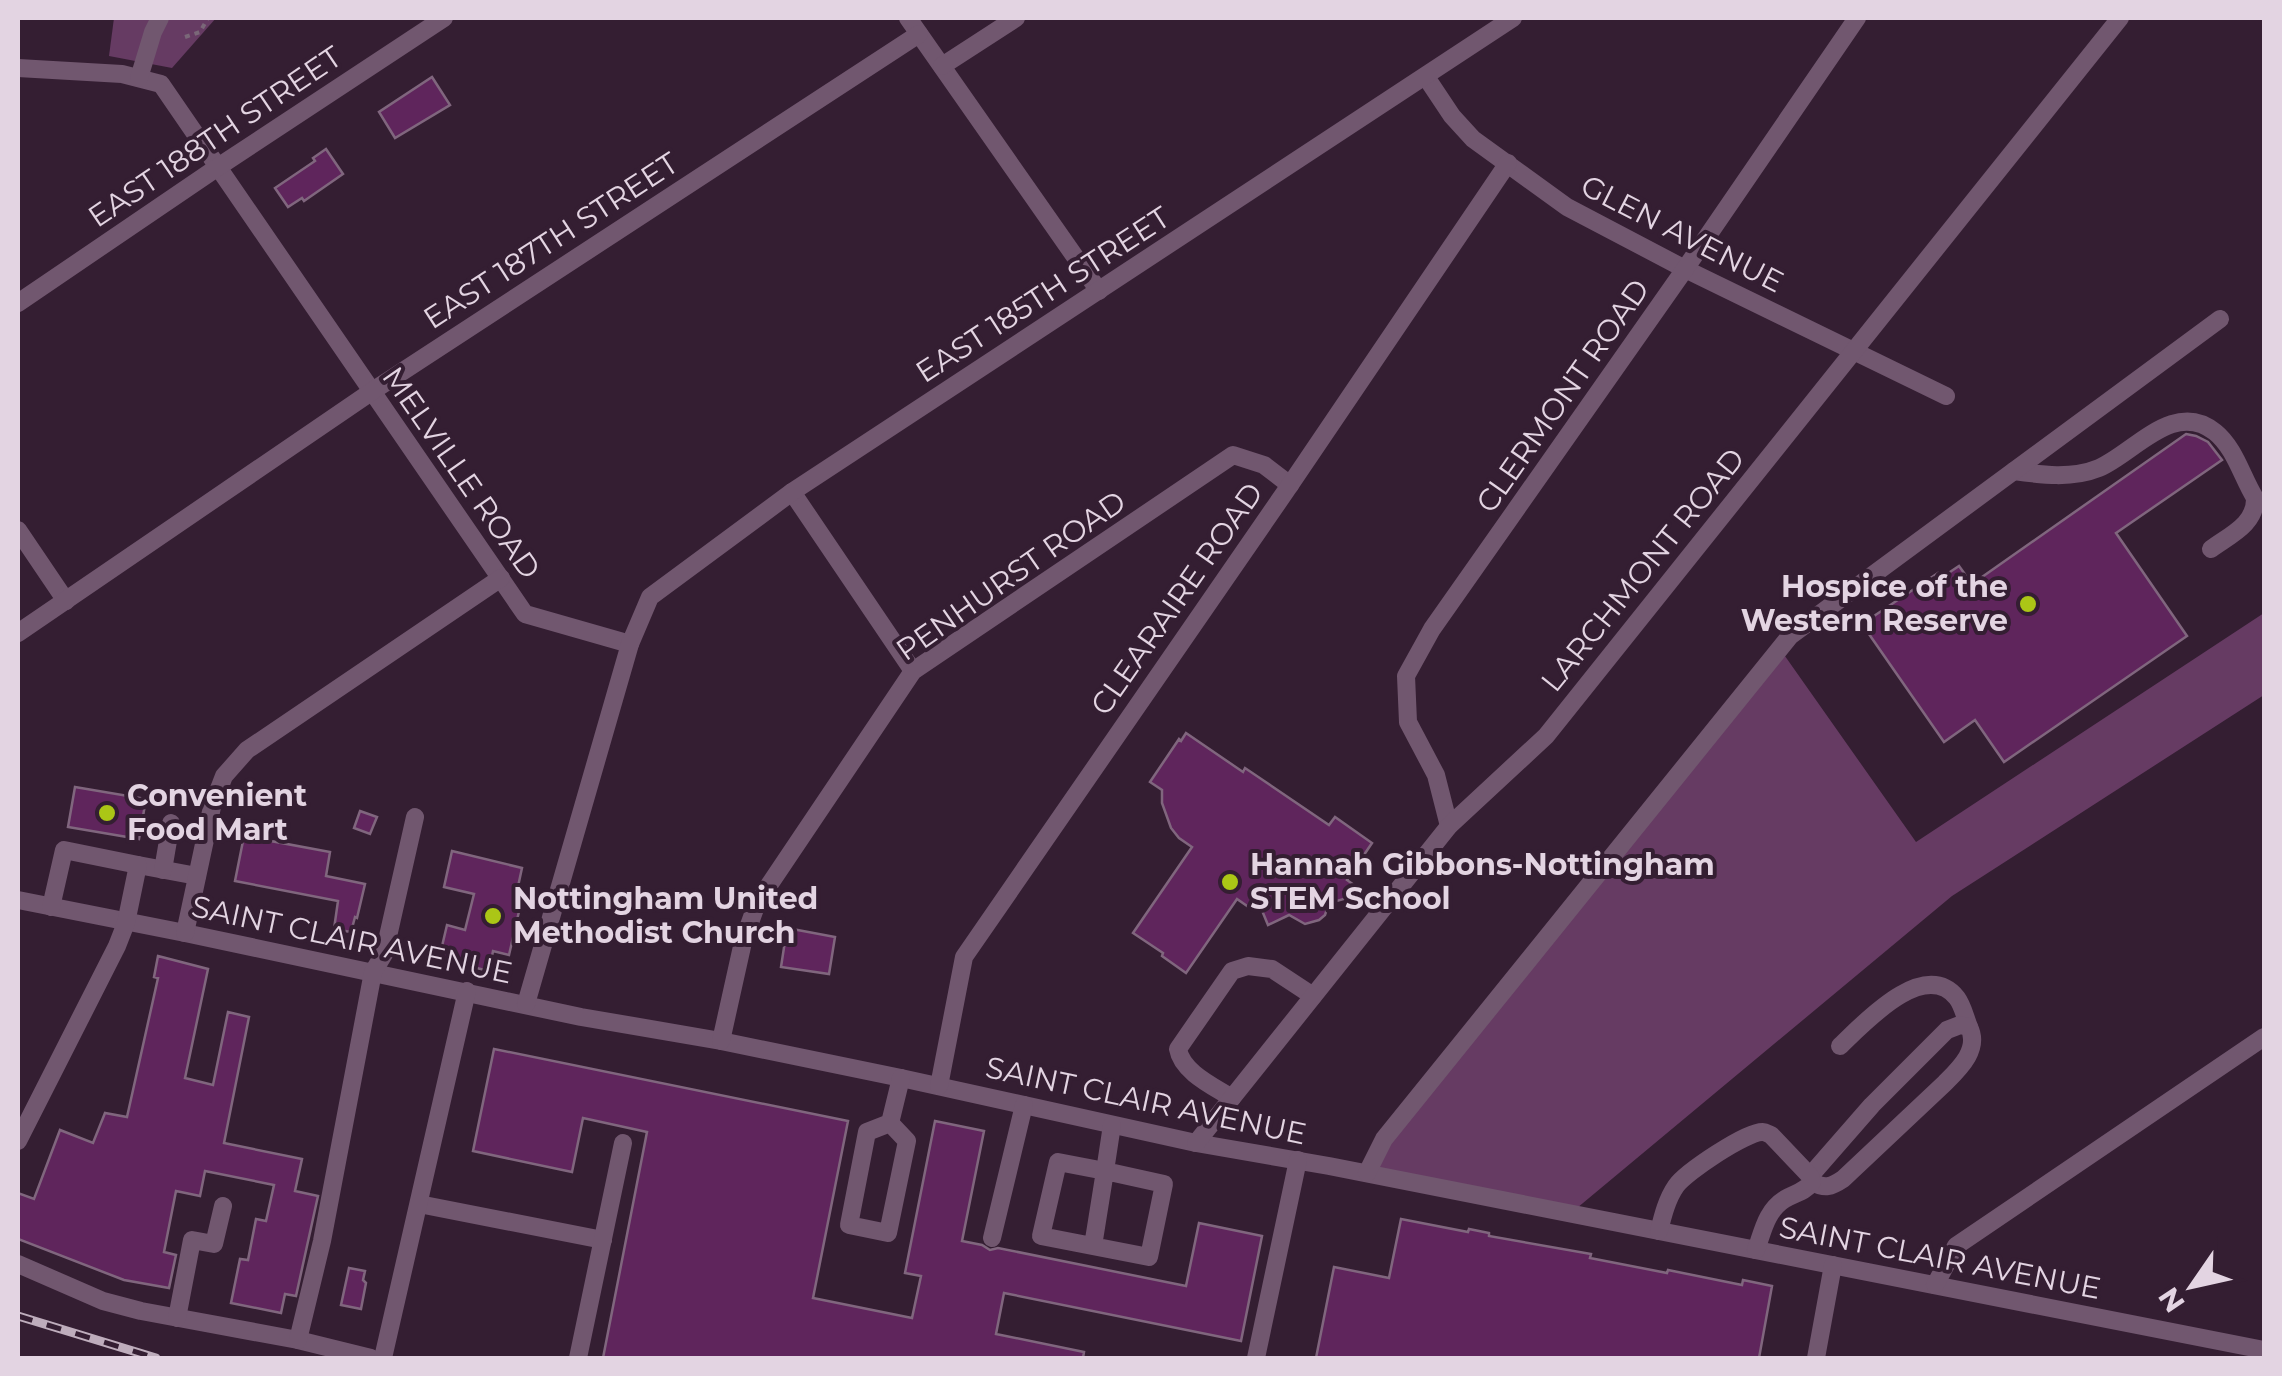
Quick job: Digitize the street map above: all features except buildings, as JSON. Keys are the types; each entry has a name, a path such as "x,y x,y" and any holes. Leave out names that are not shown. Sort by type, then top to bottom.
{"street":[{"path":"138,78 160,18"},
{"name":"EAST 188TH STREET","path":"18,303 444,18"},
{"path":"908,18 1099,292"},
{"path":"942,66 1016,18"},
{"name":"EAST 185TH STREET","path":"630,644 650,596 792,492 1513,18"},
{"name":"CLERMONT ROAD","path":"1448,826 1436,775 1408,722 1406,676 1432,629 1857,18"},
{"name":"LARCHMONT ROAD","path":"1196,1143 1448,826 1546,736 2120,18"},
{"name":"EAST 187TH STREET","path":"18,634 371,392 919,34"},
{"name":"MELVILLE ROAD","path":"18,68 122,74 161,84 525,614 630,644"},
{"name":"GLEN AVENUE","path":"1426,77 1473,139 1566,207 1946,396"},
{"name":"CLEARAIRE ROAD","path":"939,1086 964,957 1508,163"},
{"path":"1367,1173 1384,1139 1790,636 2220,319"},
{"path":"2014,471 2072,475 2099,468 2169,424 2202,424 2228,445 2256,506 2252,518 2211,549"},
{"name":"PENHURST ROAD","path":"721,1041 743,942 757,903 913,672 1233,455 1264,465 1290,485"},
{"path":"792,492 913,672"},
{"path":"18,530 66,602"},
{"path":"186,932 212,807 224,776 247,750 501,578"},
{"path":"526,1004 630,644"},
{"path":"298,1340 322,1241 372,972 384,954 415,817"},
{"path":"163,870 171,823"},
{"path":"51,907 64,850 197,876"},
{"path":"18,1141 117,946 138,865"},
{"name":"SAINT CLAIR AVENUE","path":"18,900 580,1017 901,1078 1196,1143 1367,1173 2264,1350"},
{"path":"1232,1098 1195,1074 1180,1059 1178,1049 1232,971 1248,966 1272,969 1313,996"},
{"path":"1659,1231 1669,1197 1679,1181 1695,1167 1762,1132 1771,1135 1811,1179 1822,1187 1833,1186 1960,1067 1973,1036 1954,994 1939,984 1928,984 1903,993 1840,1046"},
{"path":"382,1358 467,992"},
{"path":"1756,1250 1767,1217 1777,1205 1804,1191 1872,1105 1947,1030 1960,1025 1969,1027"},
{"path":"1936,1285 1956,1246 2264,1038"},
{"path":"890,1123 901,1078"},
{"path":"992,1238 1024,1105"},
{"path":"890,1123 907,1141 888,1234 849,1225 867,1132 890,1123"},
{"path":"1093,1246 1112,1125"},
{"path":"578,1358 622,1143"},
{"path":"1256,1358 1298,1160"},
{"path":"1058,1162 1106,1171 1164,1184 1149,1256 1042,1236 1058,1162"},
{"path":"419,1204 603,1240"},
{"path":"177,1318 192,1240 214,1244 222,1206"},
{"path":"18,1264 103,1301 298,1340 367,1358"},
{"path":"1816,1358 1833,1265"}],"path":[{"path":"185,37 200,32 208,18"}],"shaded area":[{"path":"114,18 216,18 172,68 109,56"},
{"path":"2264,613 2264,695 1952,896 1571,1213 1367,1173 1780,649 1916,842"}],"railway":[{"path":"18,1316 156,1358"}],"place":[{"name":"Hospice of the Western Reserve","path":"2028,604"},
{"name":"Convenient Food Mart","path":"107,813"},
{"name":"Hannah Gibbons-Nottingham STEM School","path":"1230,882"},
{"name":"Nottingham United Methodist Church","path":"493,916"}]}
